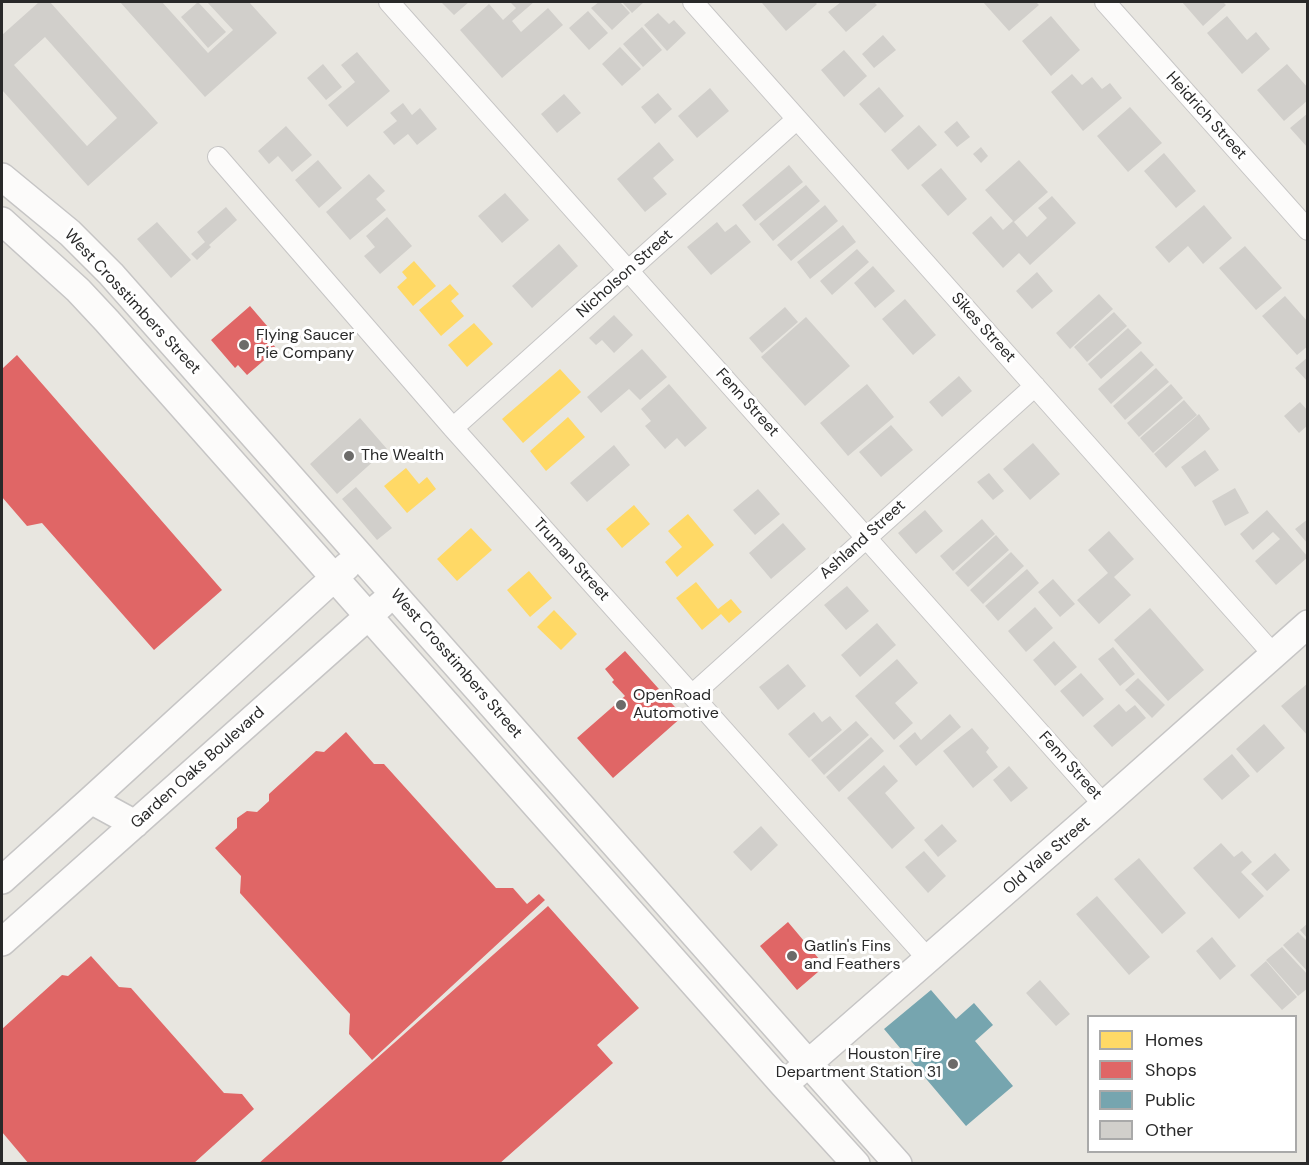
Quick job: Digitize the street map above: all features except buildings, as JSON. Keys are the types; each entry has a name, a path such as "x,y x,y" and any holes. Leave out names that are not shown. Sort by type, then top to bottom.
{"main road":[{"name":"West Crosstimbers Street","path":"2,177 70,233 111,274 898,1164"},
{"name":"West Crosstimbers Street","path":"2,221 78,290 107,321 856,1164"},
{"path":"39,253 70,233"},
{"path":"238,470 264,446"},
{"path":"2,880 359,554"},
{"name":"Garden Oaks Boulevard","path":"2,942 393,593"},
{"name":"Old Yale Street","path":"783,1084 1308,624"},
{"path":"91,801 135,824"},
{"path":"560,832 584,810"}],"street":[{"name":"Fenn Street","path":"389,2 1104,805"},
{"name":"Sikes Street","path":"693,2 1273,654"},
{"name":"Heidrich Street","path":"1105,2 1308,231"},
{"name":"Nicholson Street","path":"453,429 797,119"},
{"name":"Truman Street","path":"218,157 453,429 928,959"},
{"name":"Ashland Street","path":"692,695 1035,386"}],"place":[{"name":"Flying Saucer Pie Company","path":"244,345"},
{"name":"The Wealth","path":"349,456"},
{"name":"OpenRoad Automotive","path":"621,705"},
{"name":"Gatlin's Fins and Feathers","path":"792,956"},
{"name":"Houston Fire Department Station 31","path":"953,1064"}]}
